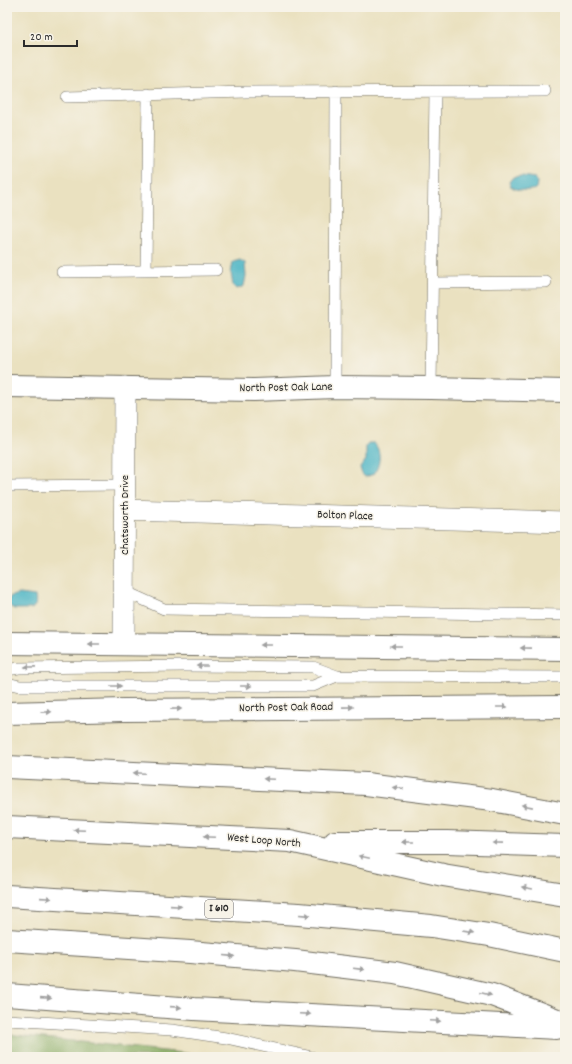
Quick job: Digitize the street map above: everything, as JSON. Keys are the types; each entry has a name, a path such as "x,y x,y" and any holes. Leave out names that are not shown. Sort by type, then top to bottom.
{"main road":[{"name":"North Post Oak Lane","path":"7,386 254,390 335,387 565,391"},
{"path":"7,643 565,649"},
{"name":"North Post Oak Road","path":"7,713 132,710 565,707"},
{"path":"7,767 366,784 477,798 565,814"},
{"name":"West Loop North","path":"7,827 290,841 443,875 565,895"},
{"path":"290,841 447,842 565,846"},
{"name":"I 610","path":"7,896 299,914 430,926 490,935 565,951"},
{"path":"7,940 190,952 295,961 395,973 492,995 565,1023"},
{"path":"7,951 190,952"},
{"path":"7,995 194,1009 534,1025 565,1029"}],"street":[{"name":"Chatsworth Drive","path":"124,644 125,387"},
{"name":"Bolton Place","path":"125,510 565,522"}],"lane":[{"path":"68,97 148,94 336,91 545,91"},
{"path":"335,387 336,91"},
{"path":"431,388 433,283 432,182 435,92"},
{"path":"146,270 148,94"},
{"path":"62,272 216,270"},
{"path":"433,283 546,282"},
{"path":"7,486 125,485"},
{"path":"124,591 164,609 565,615"},
{"path":"7,670 20,668 313,666 337,676 565,677"},
{"path":"7,683 20,686 313,686 337,676"},
{"path":"7,1020 172,1030 226,1038 312,1057"}],"green space":[{"path":"7,1034 220,1057 7,1057"}],"water":[{"path":"522,176 535,178 537,182 536,189 524,190 511,187 509,182 513,177"},
{"path":"240,260 245,263 246,276 244,286 237,289 233,286 231,273 233,262"},
{"path":"368,443 374,443 377,447 379,458 378,466 374,474 365,477 360,468 366,460 366,447"},
{"path":"20,594 35,596 36,604 32,609 14,609 8,605 8,600 11,596"}]}
